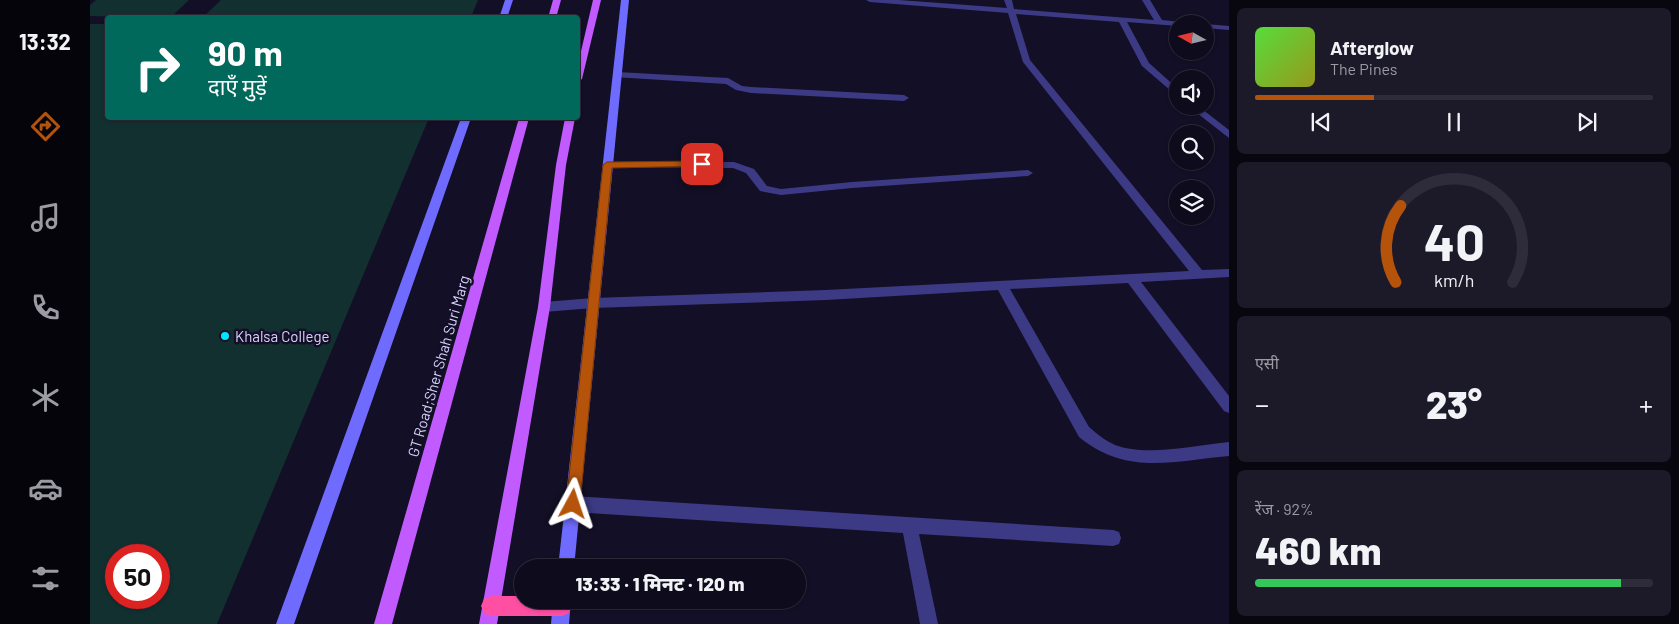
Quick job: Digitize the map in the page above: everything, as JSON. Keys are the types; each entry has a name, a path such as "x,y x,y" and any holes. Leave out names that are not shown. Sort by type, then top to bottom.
{"highway":[{"path":"490,615 561,610"}],"main road":[{"path":"504,15 509,0"},
{"path":"553,15 557,0"},
{"path":"580,71 597,0"},
{"path":"567,559 625,0"},
{"path":"286,624 465,120"},
{"name":"GT Road;Sher Shah Suri Marg","path":"383,624 523,120"},
{"path":"490,615 544,307 561,165 570,120"}],"street":[{"path":"870,0 1169,24"},
{"path":"1008,0 1026,60 1199,275"},
{"path":"1146,0 1160,23"},
{"path":"1122,20 1145,64 1169,86"},
{"path":"1214,27 1229,28"},
{"path":"617,75 728,81 739,88 751,90 904,98"},
{"path":"1203,115 1229,135"},
{"path":"607,165 734,165 750,171 764,189 781,192 861,184 1028,173"},
{"path":"544,307 593,303 826,295 1229,274"},
{"path":"1131,278 1229,407"},
{"path":"1002,286 1084,432 1098,444 1116,452 1136,456 1229,449"},
{"path":"573,504 1113,538"},
{"path":"909,524 929,624"}],"green space":[{"path":"96,0 189,0 173,15 90,16 90,5"},
{"path":"221,0 478,0 472,15 205,15"},
{"name":"Khalsa College","path":"90,24 105,24 105,120 428,120 217,624 90,624"}],"place":[{"name":"Khalsa College","path":"225,336"}],"route":[{"path":"573,504 607,165 702,164"}]}
